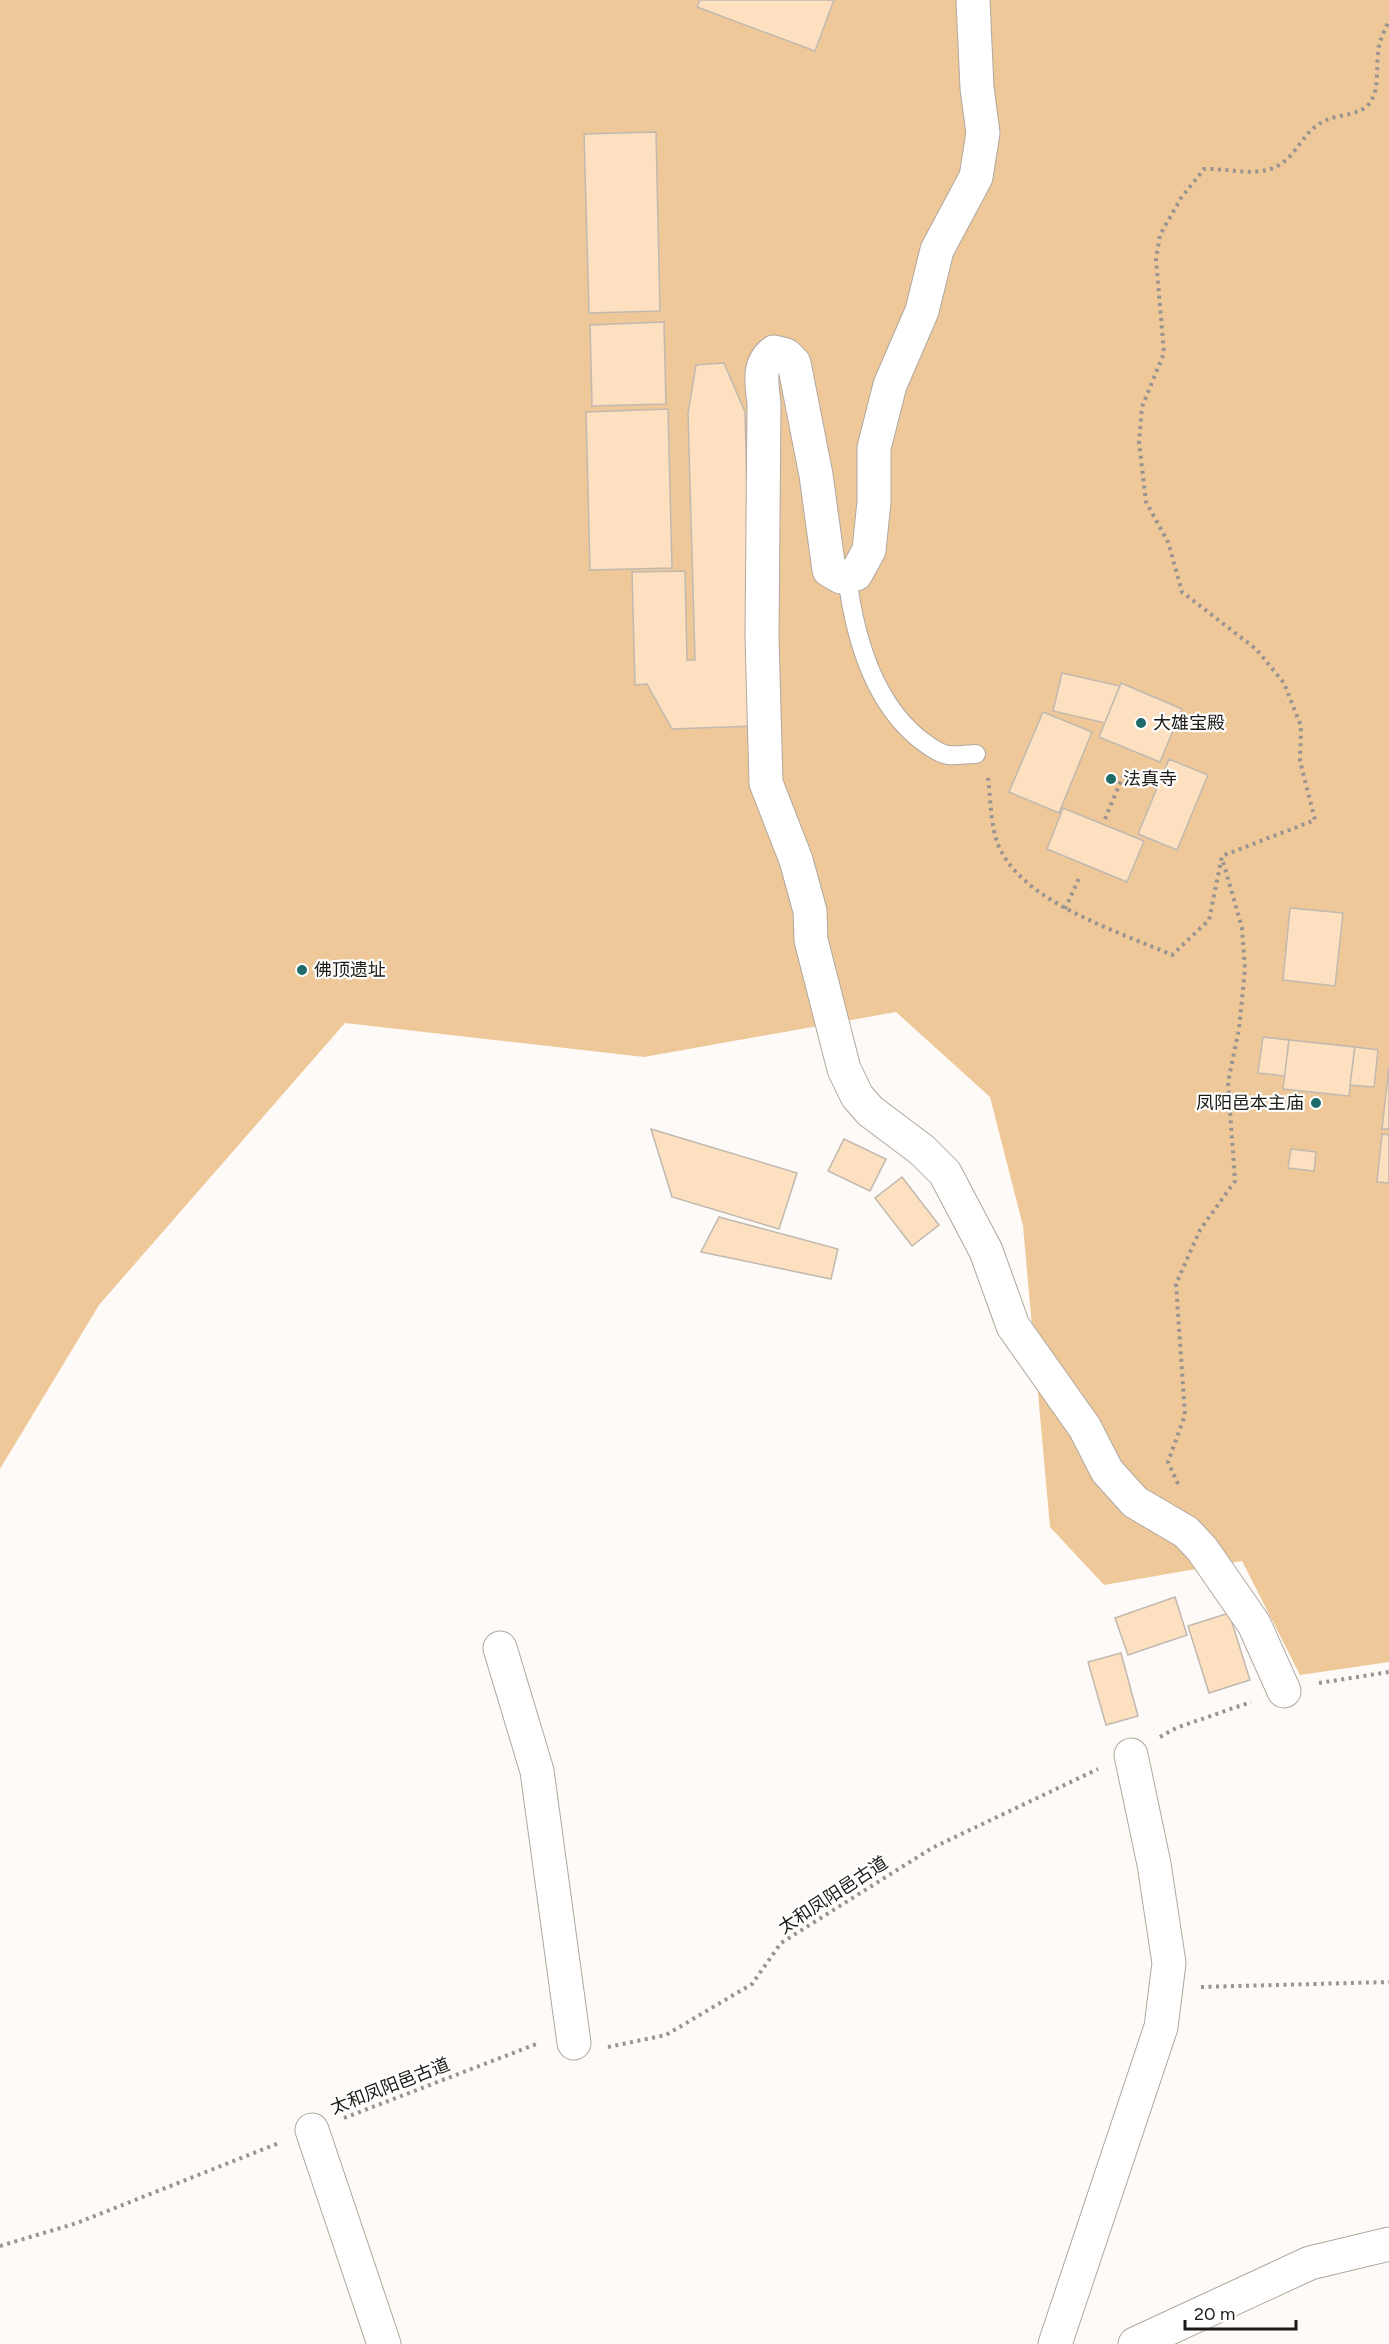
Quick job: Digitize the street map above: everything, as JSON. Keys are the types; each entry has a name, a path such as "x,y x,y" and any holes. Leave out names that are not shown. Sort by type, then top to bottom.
{"street":[{"path":"973,0 977,88 983,133 976,177 937,250 922,311 890,386 874,448 874,502 869,550 856,574 841,577 829,570 816,475 802,393 794,363 786,355 774,352 765,359 762,370 764,404 762,637 766,783 796,860 810,911 811,940 844,1069 857,1096 870,1112 922,1150 945,1173 986,1251 1013,1326 1085,1428 1107,1471 1135,1502 1186,1532 1202,1549 1254,1624 1284,1691"},
{"path":"500,1648 537,1771 574,2043"},
{"path":"1055,2344 1161,2027 1169,1963 1168,1952 1154,1864 1131,1755"},
{"path":"312,2130 384,2344"},
{"path":"1135,2344 1310,2263 1389,2244"}],"lane":[{"path":"847,576 852,616 868,663 881,693 903,725 928,746 948,755 976,754"}],"path":[{"path":"1222,856 1315,820 1300,761 1300,726 1284,683 1256,649 1182,592 1168,542 1146,502 1139,442 1143,408 1164,353 1156,259 1160,235 1181,198 1204,169 1245,172 1273,168 1287,159 1306,132 1328,119 1355,113 1369,104 1377,82 1379,46 1389,20"},
{"path":"976,754 986,769 1001,850 1020,874 1044,896 1065,909 1172,955 1209,920 1222,856"},
{"path":"1105,819 1123,776"},
{"path":"1186,1532 1181,1490 1168,1462 1185,1415 1176,1284 1200,1230 1235,1181 1227,1082 1239,1029 1245,969 1242,928 1222,856"},
{"path":"1065,909 1080,876"},
{"name":"太和凤阳邑古道","path":"0,2246 77,2223 549,2039 605,2048 666,2035 752,1984 781,1943 932,1848 1131,1755 1176,1728 1284,1691 1354,1676 1389,1672"},
{"path":"1166,1988 1389,1982"}],"shaded area":[{"path":"0,0 1389,0 1389,1662 1300,1675 1242,1561 1104,1585 1050,1527 1023,1226 990,1097 896,1012 644,1057 345,1023 99,1305 0,1469"}],"building":[{"path":"700,0 834,0 815,51 697,7"},
{"path":"656,132 660,311 589,313 584,134"},
{"path":"664,322 666,404 592,406 590,325"},
{"path":"724,363 745,412 753,726 672,729 647,684 635,685 632,572 685,571 687,660 695,660 688,414 696,365"},
{"path":"668,409 672,568 590,570 586,412"},
{"path":"1062,673 1120,686 1105,723 1053,711"},
{"name":"大雄宝殿","path":"1121,683 1182,709 1160,762 1099,737"},
{"path":"1043,712 1092,732 1059,813 1009,792"},
{"path":"1169,759 1208,775 1177,850 1138,834"},
{"path":"1063,808 1144,841 1127,882 1047,849"},
{"path":"1290,908 1343,913 1335,986 1283,980"},
{"path":"1263,1037 1289,1040 1285,1076 1258,1073"},
{"path":"1289,1040 1355,1047 1349,1096 1283,1089"},
{"path":"1355,1047 1378,1050 1374,1087 1350,1085"},
{"path":"1389,1067 1389,1129 1382,1129"},
{"path":"651,1129 797,1173 779,1229 672,1197"},
{"path":"1382,1134 1389,1135 1389,1183 1377,1182"},
{"path":"844,1139 886,1159 870,1191 828,1171"},
{"path":"1291,1149 1316,1152 1314,1171 1288,1168"},
{"path":"902,1177 939,1225 912,1246 875,1198"},
{"path":"719,1217 838,1249 831,1279 701,1252"},
{"path":"1175,1597 1187,1635 1128,1655 1115,1618"},
{"path":"1229,1613 1250,1680 1209,1693 1188,1626"},
{"path":"1121,1653 1138,1716 1106,1725 1088,1662"}],"place":[{"name":"大雄宝殿","path":"1141,723"},
{"name":"法真寺","path":"1111,779"},
{"name":"佛顶遗址","path":"302,970"},
{"name":"凤阳邑本主庙","path":"1316,1103"}]}
